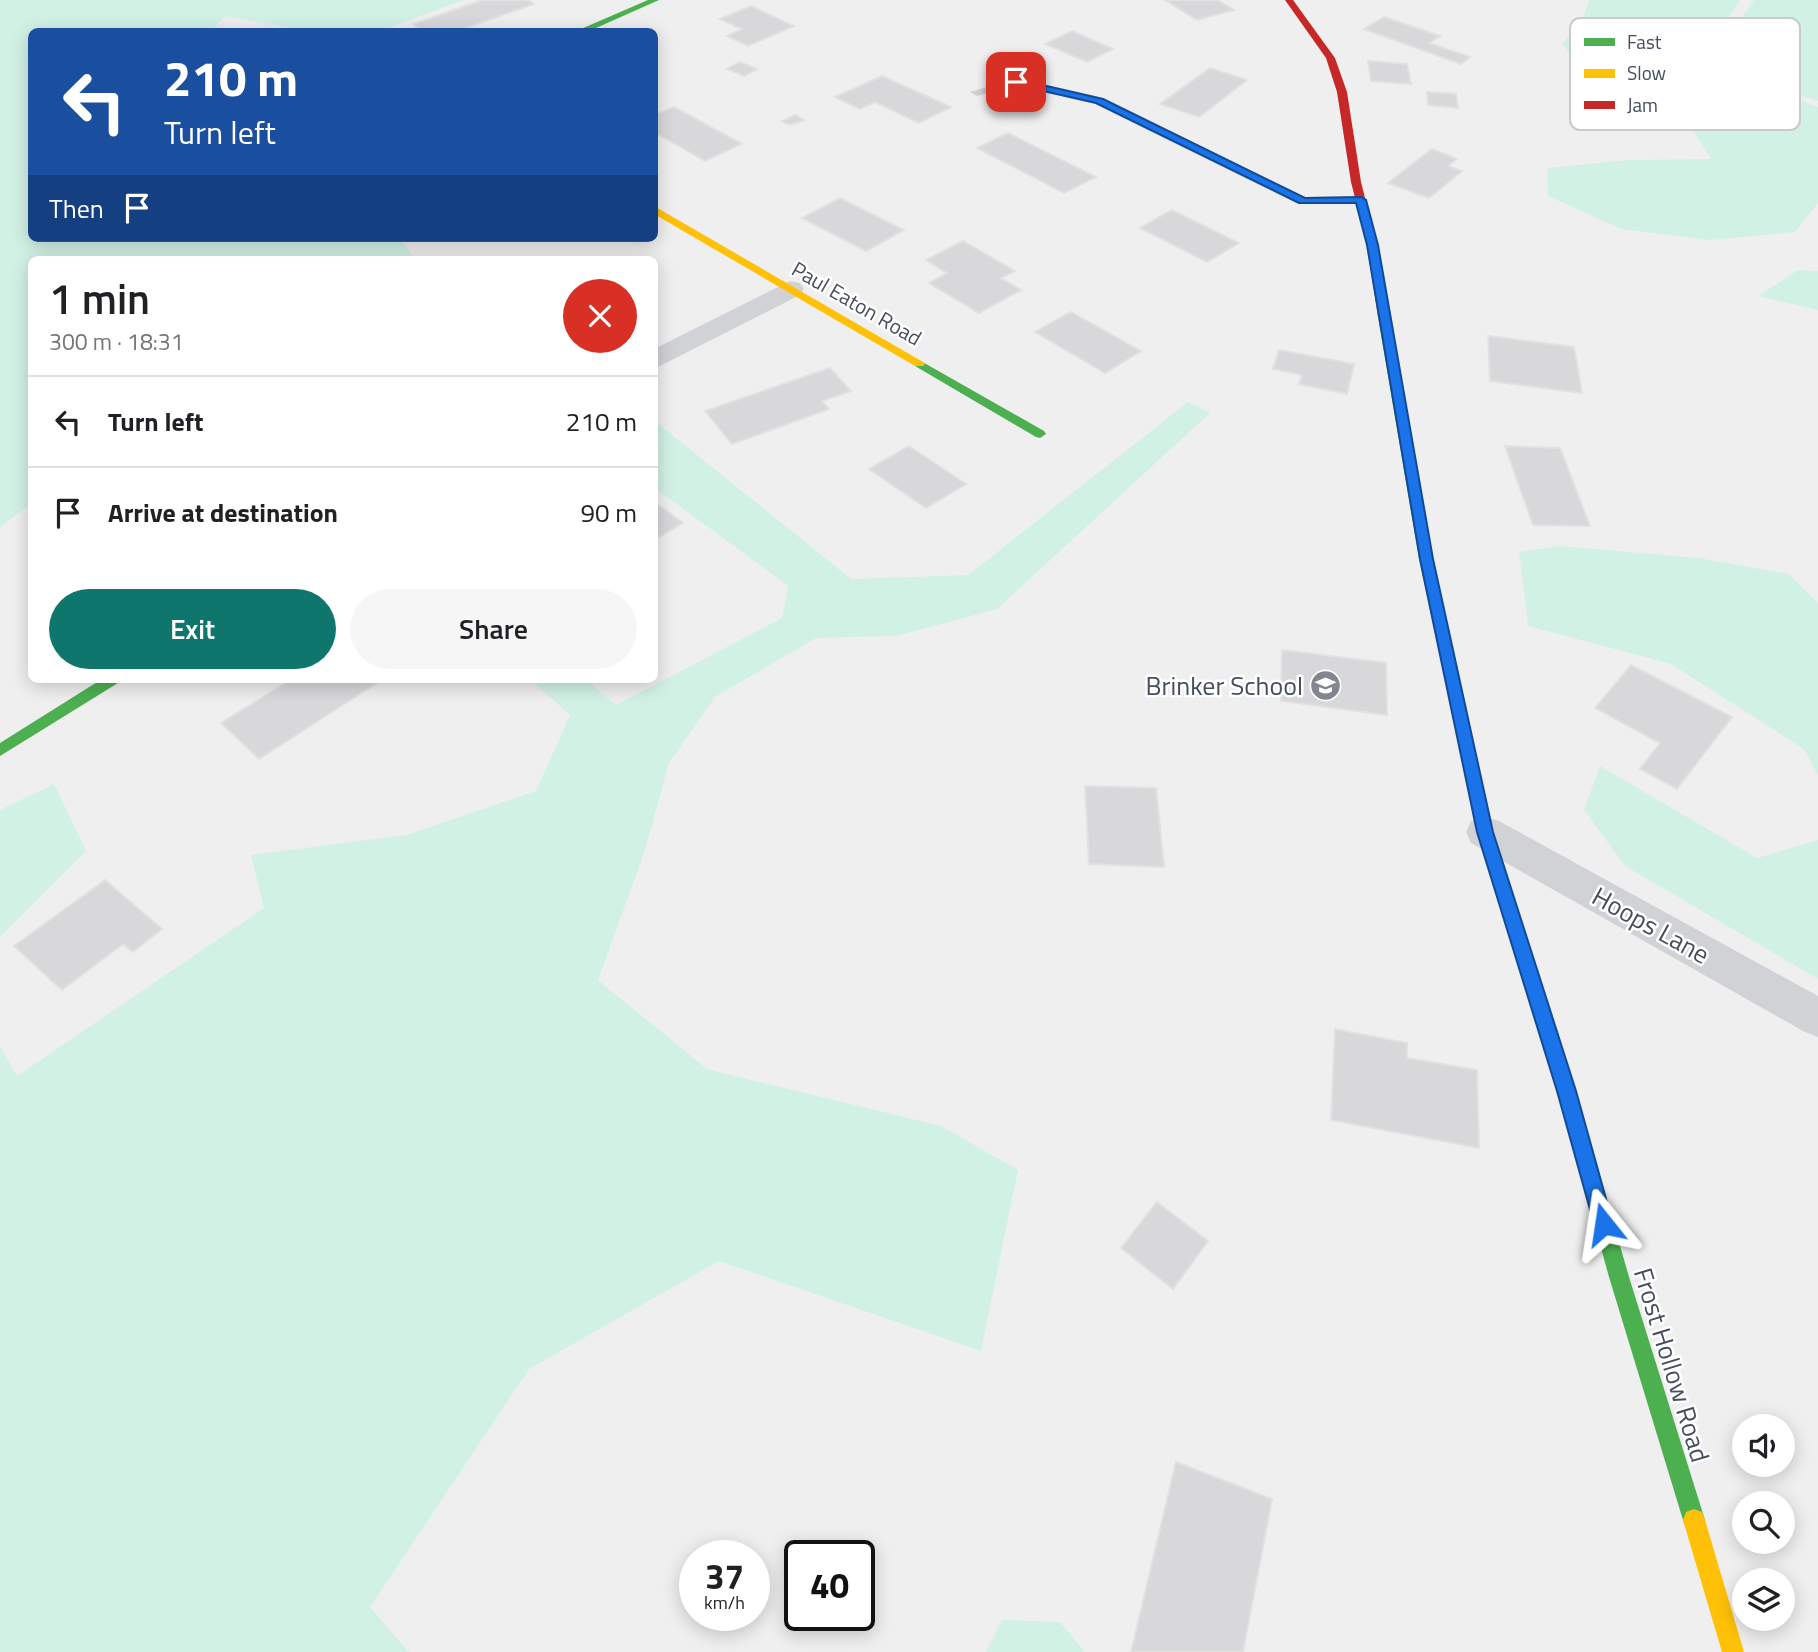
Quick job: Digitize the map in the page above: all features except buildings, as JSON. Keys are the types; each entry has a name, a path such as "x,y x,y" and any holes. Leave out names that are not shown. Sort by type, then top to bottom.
{"street":[{"path":"588,28 655,0"},
{"name":"Frost Hollow Road","path":"1289,0 1329,58 1342,92 1361,200 1372,245 1426,559 1485,832 1567,1091 1619,1277 1733,1652"},
{"name":"Paul Eaton Road","path":"658,211 1040,434"},
{"path":"658,359 790,289"},
{"path":"0,750 107,683"},
{"name":"Hoops Lane","path":"1485,832 1818,1018"}],"lane":[{"path":"977,92 1016,82 1099,101 1303,201 1361,200"}],"green space":[{"path":"0,0 464,0 388,28 291,28 225,16 214,28 28,28 28,242 402,242 414,256 28,256 28,506 0,527"},
{"path":"1589,0 1740,0 1729,18 1583,18"},
{"path":"1754,0 1818,0 1818,101 1800,95 1800,18 1741,18"},
{"path":"1570,35 1570,55 1562,44"},
{"path":"1800,100 1818,107 1818,203 1795,232 1710,240 1621,229 1548,196 1547,168 1627,160 1711,159 1693,130 1800,130"},
{"path":"1798,270 1818,271 1818,310 1758,296"},
{"path":"1188,402 1210,413 997,609 897,636 816,638 715,697 669,763 644,853 598,980 707,1069 941,1126 1018,1170 981,1351 719,1261 529,1369 370,1607 409,1652 0,1652 0,1046 17,1076 264,908 251,855 406,835 536,791 570,715 534,683 590,683 616,705 782,618 788,586 658,490 658,423 851,579 968,575"},
{"path":"1560,546 1699,558 1789,574 1818,603 1818,775 1804,749 1671,664 1528,626 1519,552"},
{"path":"1600,766 1757,858 1818,840 1818,979 1625,866 1584,810"},
{"path":"54,784 86,851 0,937 0,810"},
{"path":"1002,1620 1060,1622 1085,1652 986,1652"}],"traffic: fast":[{"path":"588,28 655,0"},
{"path":"1384,317 1426,559 1447,656"},
{"path":"919,364 1040,434"},
{"path":"0,750 107,683"},
{"path":"1568,1095 1619,1277 1694,1520"}],"traffic: slow":[{"path":"658,211 919,364"},
{"path":"1694,1520 1733,1652"}],"traffic: jam":[{"path":"1289,0 1330,58 1342,92 1356,182 1372,245 1384,317"},
{"path":"1447,656 1485,832 1568,1095"}],"place":[{"name":"Brinker School","path":"1326,685"}],"route":[{"path":"1016,82 1099,101 1303,201 1361,200 1372,245 1426,559 1485,832 1567,1091 1604,1224"}]}
